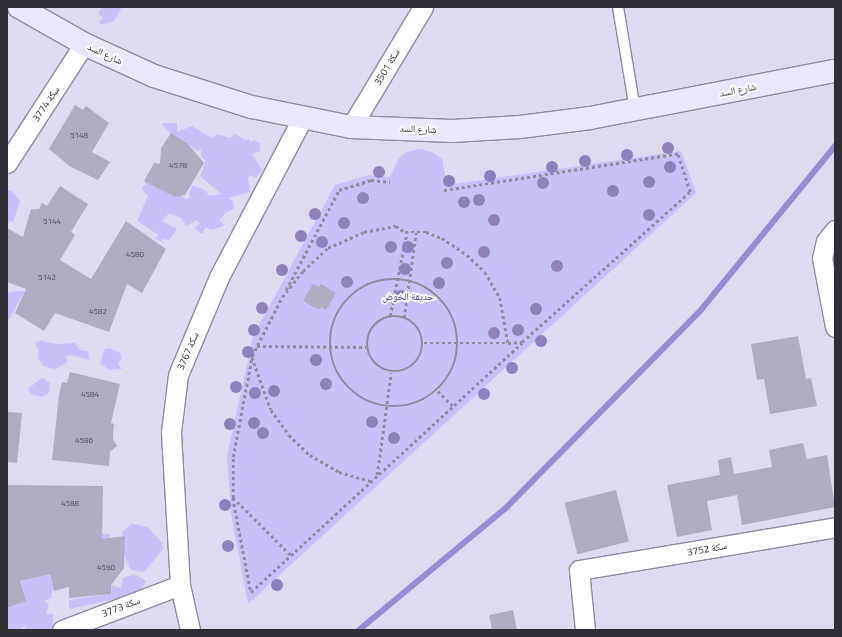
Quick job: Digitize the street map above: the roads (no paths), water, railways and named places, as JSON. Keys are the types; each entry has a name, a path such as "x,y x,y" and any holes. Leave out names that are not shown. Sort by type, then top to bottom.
{"street":[{"name":"شارع السد","path":"19,7 84,44 154,76 203,94 302,119 351,127 452,130 520,127 636,110 835,71"},
{"name":"سكة 3501","path":"351,127 423,7"},
{"name":"سكة 3774","path":"7,163 84,44"},
{"name":"سكة 3767","path":"190,630 180,585 171,432 178,376 219,277 302,119"},
{"path":"835,230 826,241 822,258 835,327"},
{"name":"سكة 3752","path":"585,630 579,570 835,527"},
{"name":"سكة 3773","path":"62,630 180,585"}],"lane":[{"path":"618,7 636,110"}],"waterway":[{"path":"359,630 505,509 701,310 835,146"}],"park label":[{"name":"حديقة الخوض","path":"408,297"}]}
